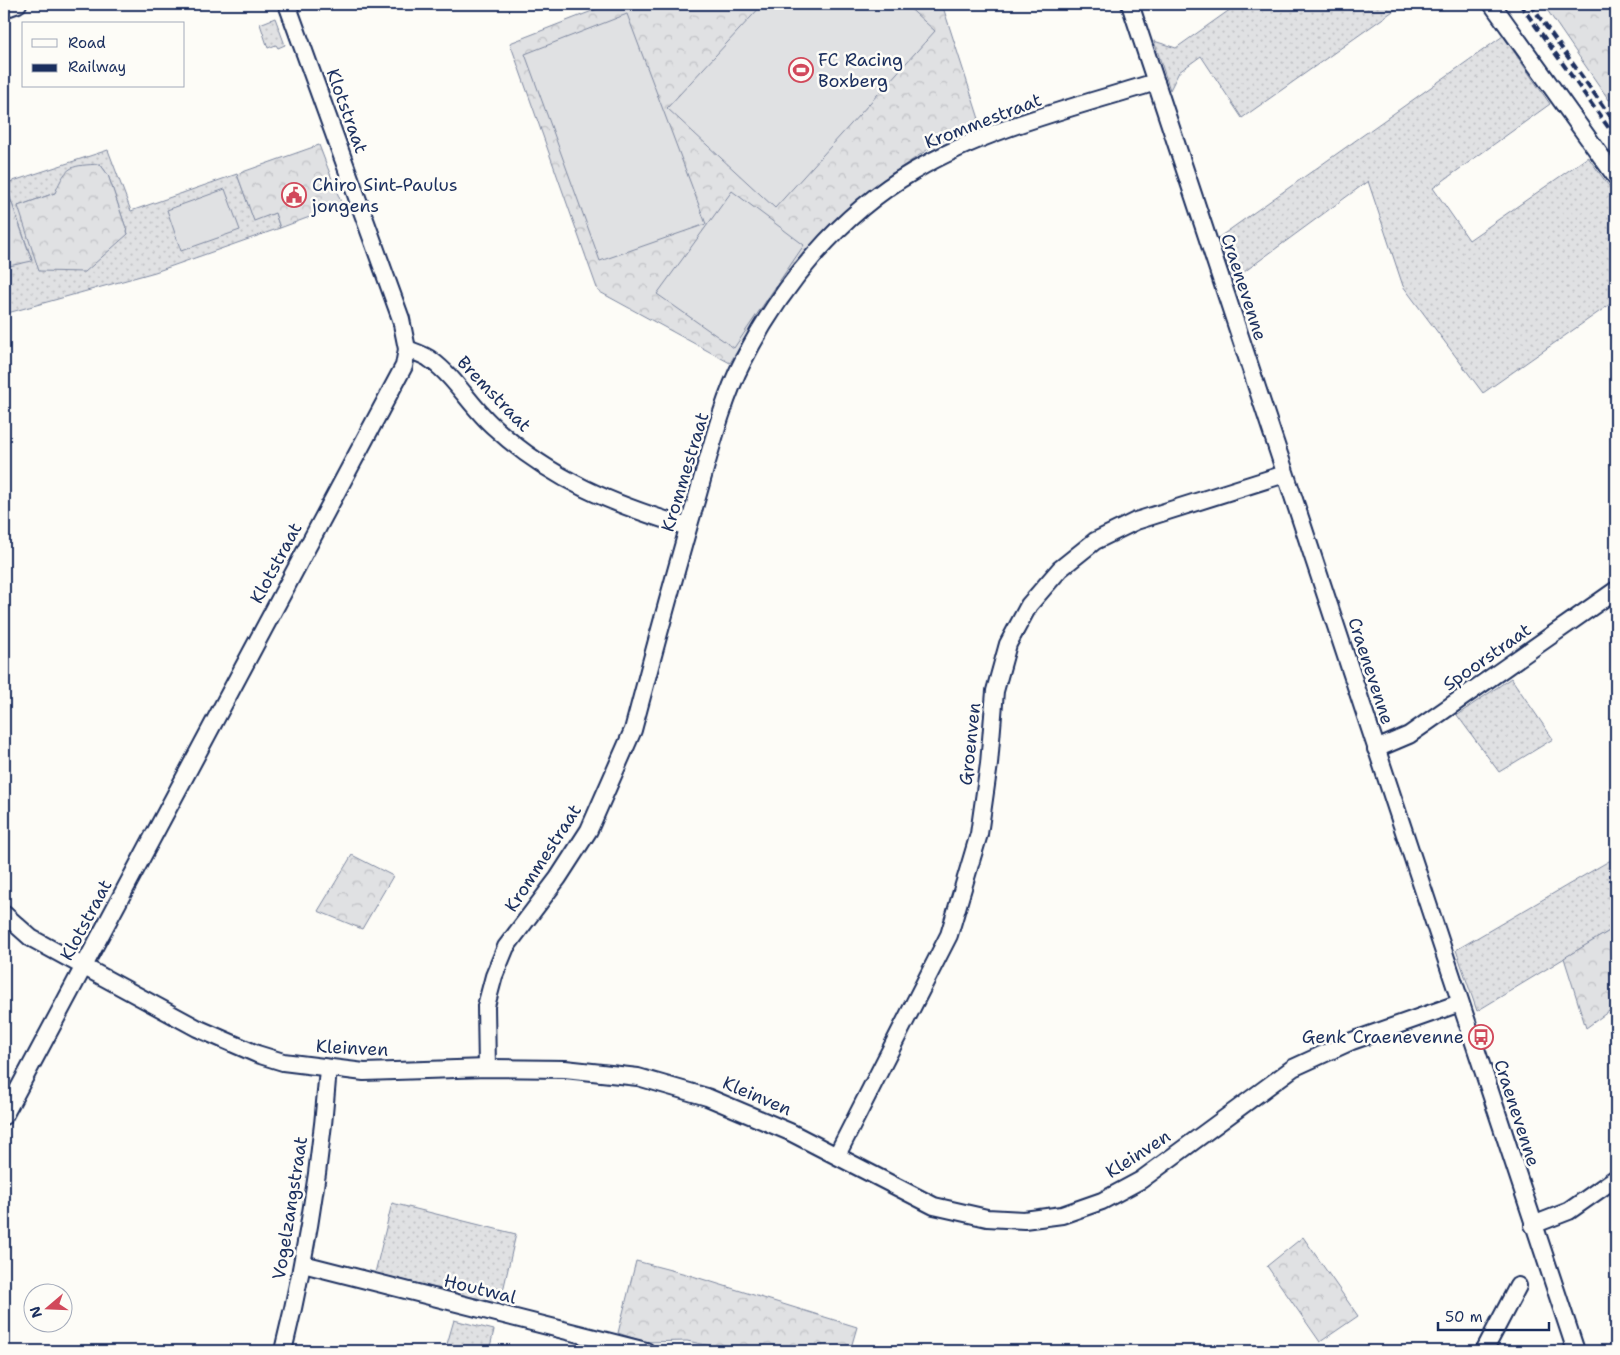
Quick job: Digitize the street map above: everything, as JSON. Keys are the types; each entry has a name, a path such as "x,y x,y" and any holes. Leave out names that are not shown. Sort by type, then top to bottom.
{"street":[{"path":"4,9 18,4"},
{"name":"Klotstraat","path":"4,1116 404,366 407,349 401,319 287,4"},
{"name":"Craenevenne","path":"1130,4 1576,1351"},
{"path":"1492,4 1616,178"},
{"name":"Krommestraat","path":"487,1068 486,1006 494,976 506,948 558,878 589,830 618,767 633,730 715,435 742,362 765,322 814,253 874,199 912,171 958,148 1014,127 1156,82"},
{"name":"Bremstraat","path":"407,349 430,359 492,426 518,448 564,479 611,502 688,527"},
{"name":"Groenven","path":"837,1155 949,935 980,834 996,691 1008,644 1029,605 1060,569 1095,541 1136,521 1285,474"},
{"name":"Spoorstraat","path":"1376,749 1409,735 1616,590"},
{"name":"Kleinven","path":"4,914 31,938 197,1028 257,1054 283,1062 364,1072 487,1068 565,1069 638,1077 707,1096 837,1155 934,1206 987,1218 1024,1220 1062,1215 1102,1201 1141,1180 1293,1068 1352,1041 1460,1003"},
{"name":"Vogelzangstraat","path":"283,1351 303,1264 323,1131 328,1069"},
{"path":"1533,1225 1569,1211 1616,1178"},
{"name":"Houtwal","path":"303,1264 646,1351"},
{"path":"1484,1351 1518,1286"}],"green space":[{"path":"610,4 942,4 980,122 930,148 881,181 817,239 781,279 730,363 598,291 510,43"},
{"name":"FC Racing Boxberg","path":"763,4 905,4 935,31 775,208 667,108"},
{"path":"1238,4 1403,4 1242,118 1201,56 1179,72 1170,90 1154,41 1176,48"},
{"path":"1543,4 1616,4 1616,96 1609,100"},
{"path":"627,14 706,224 600,261 525,54"},
{"path":"275,18 285,45 278,48 276,45 268,48 260,24"},
{"path":"1503,36 1550,104 1433,188 1469,240 1588,157 1616,196 1616,300 1483,393 1403,286 1368,181 1233,280 1218,238"},
{"path":"319,145 342,205 280,228 275,213 254,221 237,174"},
{"path":"108,150 131,211 237,174 254,220 275,213 280,228 155,272 4,314 4,267 32,260 9,195 4,193 4,184","holes":["100,164 108,175 128,234 18,206 55,193"]},
{"path":"100,164 108,175 128,234 85,272 39,271 18,206 55,193 63,177 71,168"},
{"path":"225,189 240,230 181,251 167,210"},
{"path":"732,191 804,245 734,348 657,294"},
{"path":"4,193 9,195 32,261 4,267"},
{"path":"1511,678 1553,739 1499,772 1457,715"},
{"path":"352,855 393,876 362,929 318,911"},
{"path":"1616,857 1616,927 1477,1011 1456,950"},
{"path":"1616,927 1616,1006 1586,1028 1564,958"},
{"path":"392,1203 516,1234 500,1304 375,1273"},
{"path":"1303,1237 1358,1316 1320,1342 1267,1266"},
{"path":"636,1261 686,1274 857,1327 850,1351 735,1351 687,1341 645,1342 618,1333"},
{"path":"454,1320 494,1330 489,1351 445,1351"}],"railway":[{"path":"1520,4 1616,138"},
{"path":"1530,4 1616,124"}],"place":[{"name":"FC Racing Boxberg","path":"801,70"},
{"name":"Chiro Sint-Paulus jongens","path":"294,195"},
{"name":"Genk Craenevenne","path":"1481,1037"}]}
